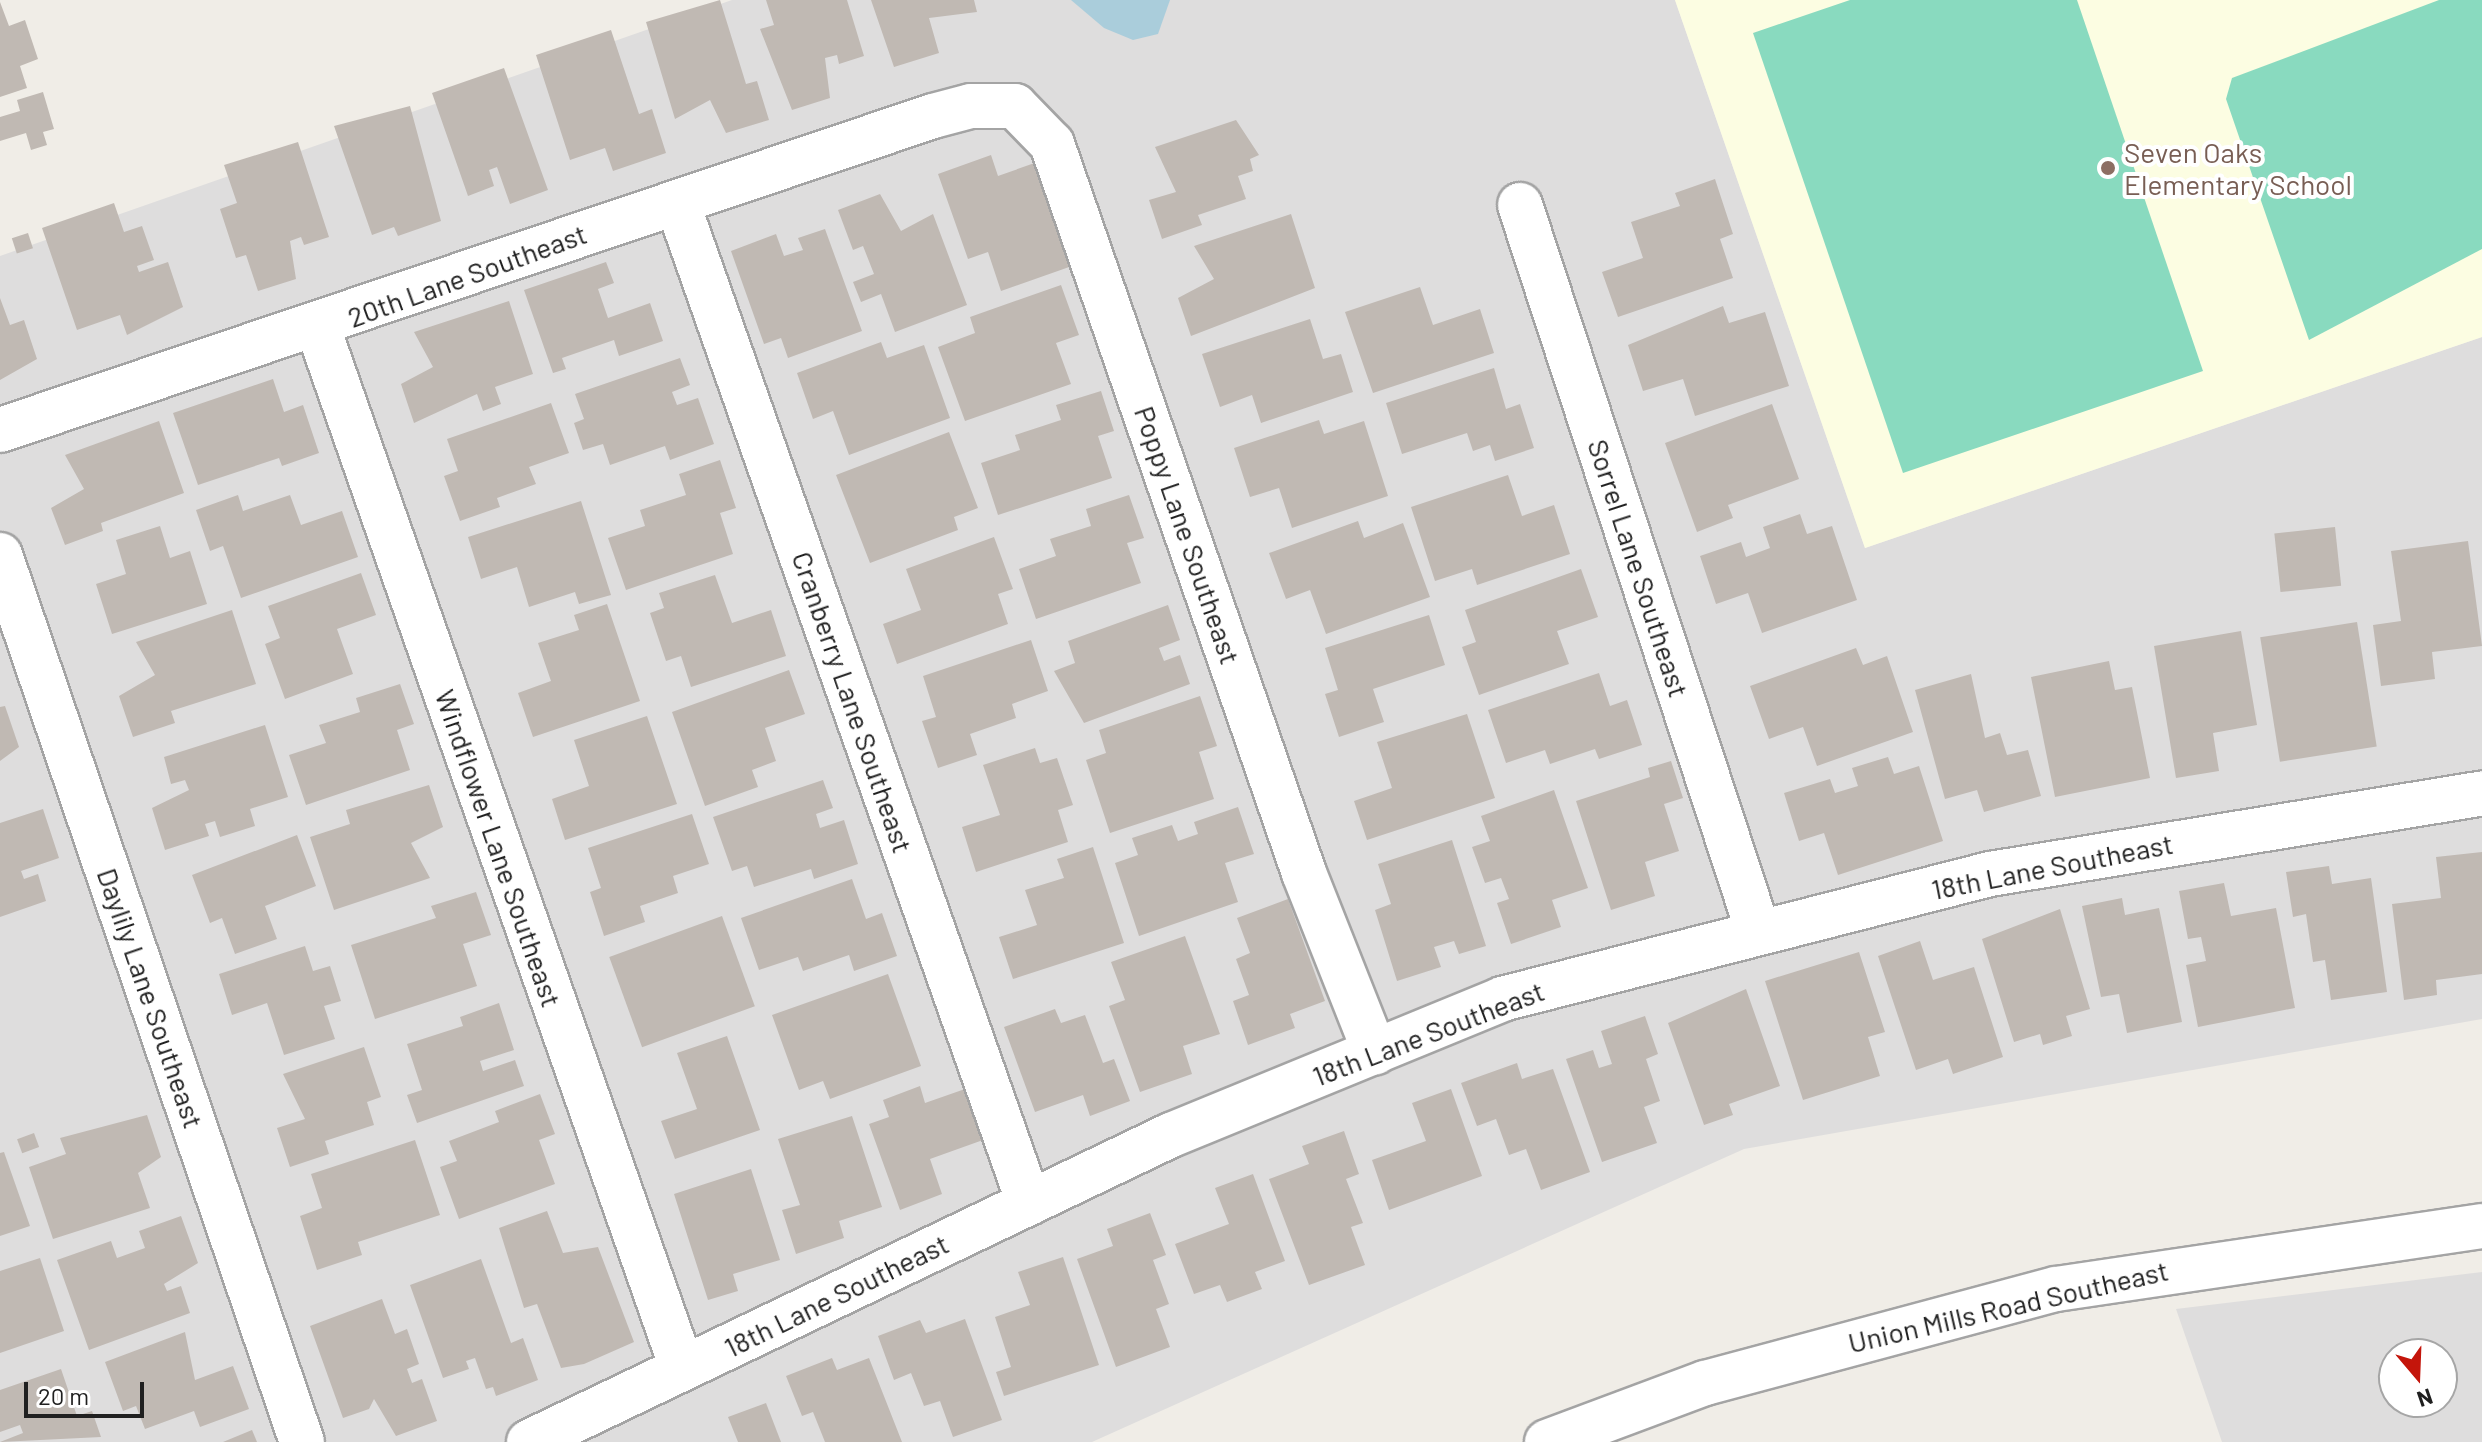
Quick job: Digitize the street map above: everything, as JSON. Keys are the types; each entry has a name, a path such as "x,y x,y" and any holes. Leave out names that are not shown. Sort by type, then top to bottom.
{"street":[{"name":"Poppy Lane Southeast","path":"933,116 1015,106 1052,144 1304,873 1375,1052"},
{"name":"20th Lane Southeast","path":"0,430 318,328 933,116"},
{"name":"Cranberry Lane Southeast","path":"677,202 1029,1203"},
{"name":"Sorrel Lane Southeast","path":"1520,205 1758,931"},
{"name":"Windflower Lane Southeast","path":"318,328 682,1368"},
{"name":"Daylily Lane Southeast","path":"0,555 302,1442"},
{"name":"18th Lane Southeast","path":"529,1442 1029,1203 1502,999 1990,874 2482,793"},
{"name":"Union Mills Road Southeast","path":"1547,1442 1705,1383 2056,1289 2482,1226"}],"shaded area":[{"path":"732,0 1675,0 1865,548 2482,337 2482,1019 1744,1149 1092,1442 0,1442 0,256"},
{"name":"Seven Oaks Elementary School","path":"1675,0 2482,0 2482,337 1865,548"},
{"path":"2482,1272 2482,1442 2222,1442 2176,1309"}],"green space":[{"path":"1850,0 2077,0 2203,371 1903,473 1753,33"},
{"path":"2439,0 2482,0 2482,249 2309,340 2226,99 2232,78"}],"water":[{"path":"1071,0 1170,0 1158,34 1133,40 1104,28"}],"building":[{"path":"720,0 746,84 757,81 769,120 726,133 710,100 675,119 646,22"},
{"path":"766,0 847,0 864,56 839,64 837,55 825,58 830,98 792,110 760,29 774,25"},
{"path":"871,0 974,0 977,12 929,18 939,53 894,67"},
{"path":"0,2 9,26 25,20 38,59 20,66 27,88 0,97"},
{"path":"611,30 639,114 652,109 666,153 613,171 605,148 570,160 536,55"},
{"path":"504,68 548,190 510,204 497,167 489,170 494,186 468,196 432,93"},
{"path":"43,92 54,129 43,132 47,145 31,150 26,133 0,141 0,117 20,111 17,100"},
{"path":"410,106 441,221 398,236 394,227 372,235 334,126"},
{"path":"1236,120 1259,155 1250,159 1253,171 1238,176 1246,199 1198,215 1202,225 1162,239 1149,200 1176,192 1155,147"},
{"path":"298,142 329,237 304,245 301,237 290,241 296,279 258,291 246,255 236,258 220,209 237,203 224,165"},
{"path":"991,155 998,176 1043,160 1072,266 1001,291 988,252 968,259 938,174"},
{"path":"1715,179 1733,234 1720,239 1733,278 1618,317 1602,272 1643,258 1631,222 1680,206 1675,193"},
{"path":"880,194 901,231 933,214 967,305 895,332 881,294 861,302 853,282 874,274 863,246 853,250 838,210"},
{"path":"114,203 124,232 142,226 154,260 137,266 139,272 168,262 183,307 127,335 120,315 77,330 42,228"},
{"path":"1291,214 1315,288 1191,336 1178,298 1214,279 1194,246"},
{"path":"825,229 862,331 788,358 781,338 764,344 731,251 776,234 784,256 803,250 798,238"},
{"path":"28,233 33,248 17,253 12,238"},
{"path":"606,262 614,283 598,289 608,318 650,303 663,341 619,356 614,340 562,358 566,369 553,373 524,290"},
{"path":"1061,285 1079,335 1056,343 1071,384 965,421 938,347 975,333 970,317"},
{"path":"1420,287 1433,325 1480,309 1494,353 1373,393 1345,312"},
{"path":"0,298 10,325 24,320 37,359 0,380"},
{"path":"509,301 533,374 495,387 501,404 483,411 477,394 414,423 401,384 433,367 414,332"},
{"path":"1723,306 1729,323 1765,312 1789,386 1695,416 1683,379 1643,391 1628,345"},
{"path":"1310,319 1323,359 1341,354 1353,392 1261,423 1252,395 1220,407 1202,354"},
{"path":"881,342 887,358 924,345 950,418 849,455 833,411 813,419 797,373"},
{"path":"680,358 690,385 672,392 677,405 698,398 714,444 670,460 665,446 610,465 603,444 583,450 574,423 584,419 575,394"},
{"path":"1494,368 1506,409 1520,404 1534,448 1495,461 1490,445 1473,451 1467,433 1402,454 1386,403"},
{"path":"273,379 284,412 303,405 319,453 282,466 279,458 198,485 173,413"},
{"path":"1101,391 1114,431 1098,436 1112,478 998,515 981,463 1020,450 1015,435 1061,420 1056,405"},
{"path":"551,403 569,453 529,467 536,484 497,498 500,507 460,521 444,476 458,471 447,439"},
{"path":"1772,404 1799,479 1728,505 1733,518 1697,532 1665,443"},
{"path":"1319,420 1324,434 1364,421 1388,496 1292,528 1279,488 1250,497 1234,448"},
{"path":"159,421 184,493 101,523 103,531 65,545 51,508 84,489 65,455"},
{"path":"949,432 978,508 954,517 958,530 870,563 836,475"},
{"path":"720,460 736,508 720,513 733,554 626,590 608,538 645,526 640,510 686,495 679,474"},
{"path":"1508,475 1522,516 1554,505 1570,554 1477,585 1472,569 1435,581 1411,507"},
{"path":"238,495 243,511 290,495 301,525 342,511 358,557 241,598 223,546 210,551 196,510"},
{"path":"1129,495 1144,538 1127,543 1141,583 1036,619 1019,569 1056,556 1050,539 1091,526 1086,509"},
{"path":"581,501 611,595 579,604 575,592 529,607 517,567 481,579 468,537"},
{"path":"1800,514 1807,534 1832,526 1857,600 1762,633 1748,593 1716,604 1700,556 1741,542 1746,557 1770,548 1763,527"},
{"path":"1358,521 1364,538 1403,523 1430,597 1326,634 1310,590 1286,599 1269,553"},
{"path":"160,526 170,558 190,551 207,604 112,634 96,584 126,574 116,540"},
{"path":"2335,527 2341,586 2281,592 2274,533"},
{"path":"994,537 1013,589 998,594 1008,624 897,664 883,624 921,610 906,569"},
{"path":"2468,541 2482,646 2432,652 2435,679 2381,686 2373,625 2401,621 2391,551"},
{"path":"1581,569 1598,617 1557,631 1569,664 1479,695 1462,647 1476,642 1465,610"},
{"path":"361,573 376,615 337,629 353,674 285,699 265,644 280,638 268,606"},
{"path":"715,575 732,623 771,610 786,656 691,687 681,656 666,661 650,613 664,608 659,593"},
{"path":"607,604 640,701 533,737 518,693 551,681 538,643 579,630 574,615"},
{"path":"1168,605 1180,640 1159,648 1164,661 1180,655 1190,684 1084,723 1054,671 1075,663 1068,641"},
{"path":"232,610 256,684 171,711 175,723 133,737 119,696 155,675 136,642"},
{"path":"1429,615 1445,665 1373,689 1384,722 1339,737 1325,694 1338,690 1325,648"},
{"path":"2357,622 2377,746 2280,762 2260,637"},
{"path":"2241,631 2257,725 2213,733 2219,771 2176,778 2154,646"},
{"path":"1031,640 1048,691 1012,704 1016,718 970,734 977,755 938,768 922,721 936,717 923,676"},
{"path":"1856,648 1863,665 1887,656 1913,732 1817,766 1803,727 1769,739 1750,686"},
{"path":"2109,661 2115,690 2132,687 2150,778 2055,797 2031,677"},
{"path":"789,670 805,714 765,728 776,761 752,770 758,787 705,806 672,712"},
{"path":"1599,673 1610,706 1627,700 1642,745 1599,759 1595,749 1550,764 1545,750 1506,763 1488,710"},
{"path":"1971,674 1985,738 2000,733 2007,755 2028,750 2041,796 1984,812 1977,790 1945,799 1915,690"},
{"path":"400,684 414,724 397,730 410,770 306,805 289,755 326,743 319,725 360,712 356,698"},
{"path":"1200,696 1217,746 1199,752 1214,799 1110,833 1086,760 1106,753 1099,730"},
{"path":"5,706 19,747 0,761 0,707"},
{"path":"1467,714 1495,798 1367,840 1354,801 1392,788 1377,742"},
{"path":"647,716 677,804 565,840 552,799 589,786 574,740"},
{"path":"265,725 288,797 250,809 255,826 220,837 215,821 205,824 209,836 165,850 152,808 189,790 185,780 171,784 164,757"},
{"path":"1035,748 1040,763 1057,758 1073,805 1058,810 1068,842 976,872 962,827 1000,815 983,765"},
{"path":"1888,757 1894,774 1919,766 1943,841 1838,875 1824,833 1799,841 1784,793 1830,779 1835,793 1858,786 1852,768"},
{"path":"1671,761 1683,798 1664,804 1679,851 1645,862 1655,896 1611,910 1576,801 1650,777 1648,768"},
{"path":"823,780 833,808 816,814 820,828 844,820 858,864 814,879 811,869 754,887 747,866 732,871 713,817"},
{"path":"429,785 443,827 411,843 430,878 334,910 310,837 350,824 346,810"},
{"path":"1554,790 1588,888 1552,900 1561,927 1511,944 1497,903 1509,899 1501,878 1485,883 1472,847 1490,841 1481,816"},
{"path":"1238,807 1254,854 1225,863 1238,902 1139,936 1115,863 1138,855 1132,838 1172,825 1178,841 1198,834 1194,822"},
{"path":"43,809 59,858 21,871 24,879 38,874 46,901 0,917 0,823"},
{"path":"692,814 709,864 673,876 678,893 640,906 645,922 604,936 590,892 601,888 588,848"},
{"path":"297,835 316,886 265,906 277,939 235,954 222,918 210,923 192,875"},
{"path":"1452,840 1486,946 1459,954 1454,941 1434,947 1441,967 1397,981 1375,910 1391,904 1378,864"},
{"path":"1093,847 1124,943 1013,979 999,937 1037,925 1025,890 1064,878 1057,859"},
{"path":"2482,852 2482,974 2436,980 2437,995 2404,1000 2392,904 2441,898 2436,857"},
{"path":"2329,866 2332,884 2371,878 2387,992 2331,1000 2325,960 2313,962 2306,914 2293,917 2286,872"},
{"path":"852,879 866,919 882,913 897,956 854,971 849,955 803,971 798,957 759,970 741,918"},
{"path":"2224,883 2231,916 2276,908 2295,1008 2198,1027 2186,965 2206,961 2201,937 2188,939 2179,891"},
{"path":"476,892 491,935 463,944 477,986 375,1019 351,945 436,918 431,906"},
{"path":"2122,898 2125,915 2159,908 2182,1022 2127,1033 2119,994 2101,997 2082,906"},
{"path":"1288,899 1325,1001 1290,1014 1295,1028 1248,1045 1233,1001 1249,995 1236,959 1250,953 1237,918"},
{"path":"2060,909 2090,1009 2066,1016 2072,1036 2043,1045 2040,1034 2014,1042 1982,939"},
{"path":"722,916 755,1006 642,1047 609,957"},
{"path":"1185,936 1220,1034 1183,1046 1192,1074 1140,1092 1109,1006 1125,1000 1111,962"},
{"path":"1920,941 1933,980 1974,967 2003,1057 1953,1074 1948,1059 1916,1070 1878,956"},
{"path":"305,946 313,971 330,966 341,1001 324,1006 335,1039 284,1055 267,1003 232,1015 219,974"},
{"path":"1859,952 1885,1032 1868,1037 1880,1076 1803,1100 1765,981"},
{"path":"888,974 921,1066 830,1099 823,1081 799,1090 772,1015"},
{"path":"1746,989 1780,1086 1729,1104 1733,1115 1704,1125 1668,1023"},
{"path":"499,1003 514,1050 480,1061 483,1071 515,1060 524,1086 417,1123 407,1095 422,1090 407,1044 463,1026 460,1017"},
{"path":"1055,1009 1061,1023 1085,1015 1103,1063 1114,1059 1130,1101 1090,1116 1083,1095 1035,1112 1004,1027"},
{"path":"1645,1016 1658,1054 1646,1059 1660,1101 1644,1107 1657,1143 1602,1162 1566,1059 1593,1050 1599,1068 1612,1064 1601,1031"},
{"path":"727,1036 760,1130 675,1159 661,1121 697,1109 677,1053"},
{"path":"364,1047 381,1097 367,1102 374,1125 325,1141 329,1154 290,1167 277,1128 305,1119 283,1074"},
{"path":"1517,1063 1522,1079 1553,1069 1590,1172 1541,1190 1526,1149 1509,1155 1496,1119 1477,1126 1461,1083"},
{"path":"920,1086 925,1103 965,1089 983,1140 930,1159 942,1194 900,1210 869,1124 889,1117 883,1100"},
{"path":"1451,1089 1482,1176 1389,1210 1372,1160 1426,1141 1412,1103"},
{"path":"540,1094 555,1134 539,1140 555,1184 459,1219 440,1167 457,1161 449,1141 499,1122 495,1111"},
{"path":"147,1115 161,1157 138,1173 150,1208 53,1239 29,1167 66,1154 60,1138"},
{"path":"852,1116 882,1207 839,1221 844,1238 796,1254 782,1210 800,1205 778,1139"},
{"path":"1344,1131 1359,1174 1346,1179 1363,1223 1351,1227 1365,1265 1309,1285 1269,1179 1309,1164 1302,1146"},
{"path":"34,1133 39,1147 22,1153 17,1139"},
{"path":"415,1140 440,1215 358,1242 362,1255 317,1270 300,1216 322,1208 311,1174"},
{"path":"4,1152 30,1226 0,1236 0,1153"},
{"path":"751,1169 780,1260 733,1274 738,1291 708,1300 674,1194"},
{"path":"1253,1174 1285,1261 1255,1272 1262,1289 1227,1302 1220,1285 1194,1294 1175,1244 1229,1224 1215,1188"},
{"path":"547,1211 563,1253 598,1247 634,1342 584,1364 561,1368 537,1304 524,1308 499,1228"},
{"path":"1150,1213 1166,1255 1153,1260 1169,1304 1156,1309 1170,1347 1116,1367 1077,1259 1113,1246 1107,1229"},
{"path":"181,1216 198,1263 164,1284 167,1291 181,1286 190,1313 89,1350 57,1260 111,1241 117,1258 145,1248 139,1231"},
{"path":"1063,1257 1099,1365 1004,1396 996,1372 1011,1367 995,1317 1030,1305 1018,1272"},
{"path":"40,1258 64,1331 0,1353 0,1271"},
{"path":"481,1259 511,1343 523,1338 538,1380 496,1396 493,1387 486,1389 475,1358 466,1361 469,1369 443,1378 410,1285"},
{"path":"382,1299 395,1334 407,1329 419,1364 407,1369 412,1383 422,1379 437,1421 396,1436 374,1399 369,1409 343,1418 310,1326"},
{"path":"965,1319 1002,1420 953,1437 940,1401 924,1406 911,1373 894,1380 878,1336 920,1320 926,1333"},
{"path":"185,1332 195,1380 233,1366 249,1409 200,1427 194,1411 145,1429 136,1406 123,1411 105,1362"},
{"path":"832,1358 837,1370 869,1358 902,1442 825,1442 813,1412 802,1416 786,1376"},
{"path":"61,1369 77,1416 92,1411 101,1437 0,1442 23,1433 20,1425 0,1432 0,1390"},
{"path":"766,1403 781,1442 738,1442 728,1417"},
{"path":"252,1430 257,1442 223,1442"}],"place":[{"name":"Seven Oaks Elementary School","path":"2108,168"}]}
